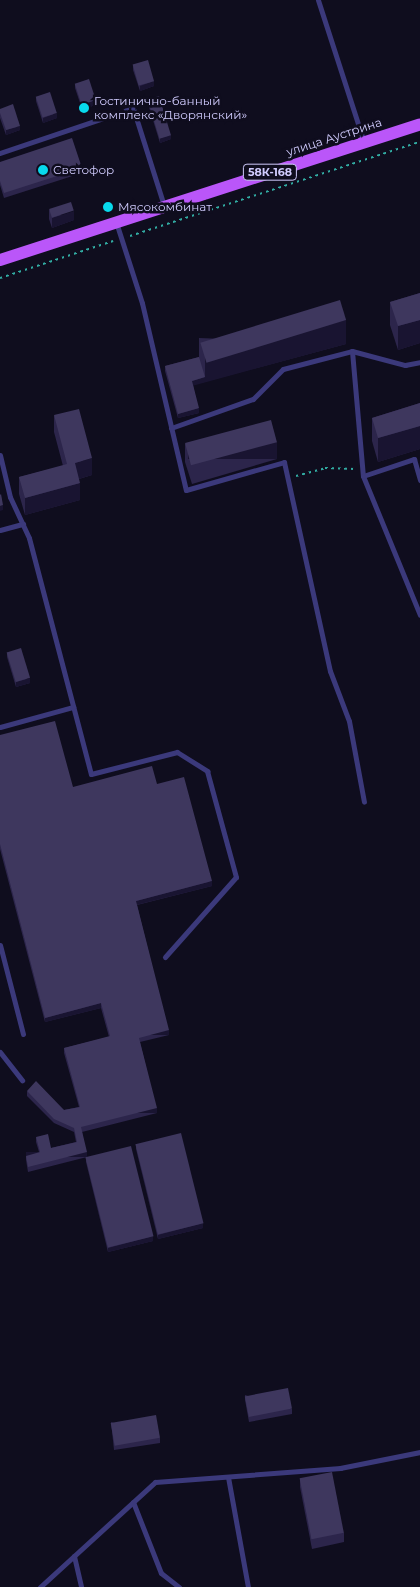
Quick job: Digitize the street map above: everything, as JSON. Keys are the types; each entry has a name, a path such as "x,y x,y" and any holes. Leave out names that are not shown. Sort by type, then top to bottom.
{"main road":[{"name":"улица Аустрина","path":"0,260 420,124"}],"lane":[{"path":"318,0 364,142"},
{"path":"0,153 133,108 164,206"},
{"path":"116,222 142,303 186,490 284,462 330,670 349,721 364,802"},
{"path":"171,428 254,399 283,369 352,351 405,364 420,362"},
{"path":"352,351 363,476 420,614"},
{"path":"0,455 10,497 23,524 91,774 177,752 207,771 236,877 165,957"},
{"path":"363,476 414,459 420,480"},
{"path":"0,530 23,524"},
{"path":"0,727 73,707"},
{"path":"0,945 23,1034"},
{"path":"0,976 8,974"},
{"path":"0,1052 22,1080"},
{"path":"40,1587 155,1482 340,1468 420,1452"},
{"path":"228,1477 248,1587"},
{"path":"133,1502 161,1573 179,1587"},
{"path":"74,1556 81,1587"}],"path":[{"path":"0,278 420,142"},
{"path":"289,478 325,468 362,469"}],"building":[{"path":"148,60 154,81 139,86 133,64"},
{"path":"89,79 96,100 82,105 75,84"},
{"path":"50,92 57,113 43,118 36,97"},
{"path":"159,96 171,135 160,139 148,100"},
{"path":"13,104 20,126 6,130 0,109"},
{"path":"72,138 82,168 4,193 0,181 0,162"},
{"path":"71,202 74,211 52,218 49,209"},
{"path":"420,293 420,320 398,326 390,302"},
{"path":"340,300 346,320 207,363 200,343"},
{"path":"199,357 205,377 192,381 199,408 178,414 165,366"},
{"path":"420,403 420,426 378,438 372,418"},
{"path":"79,409 92,458 75,463 80,483 25,498 19,477 67,464 54,415"},
{"path":"271,420 277,442 191,465 185,443"},
{"path":"0,495 3,505 0,506"},
{"path":"21,648 30,678 16,682 7,652"},
{"path":"55,721 73,787 152,766 157,784 184,777 212,881 136,901 169,1030 139,1038 157,1108 81,1127 87,1152 28,1167 26,1156 40,1152 36,1137 48,1134 51,1148 77,1142 74,1128 54,1119 27,1091 36,1081 64,1110 80,1107 64,1048 110,1036 101,1003 45,1018 0,844 0,735"},
{"path":"181,1133 203,1223 158,1235 135,1144"},
{"path":"131,1146 153,1236 108,1248 85,1157"},
{"path":"288,1388 292,1409 249,1417 245,1396"},
{"path":"156,1415 160,1438 115,1446 111,1423"},
{"path":"332,1472 344,1533 311,1539 300,1478"}],"place":[{"name":"Гостинично-банный комплекс «Дворянский»","path":"84,108"},
{"name":"Светофор","path":"43,170"},
{"name":"Мясокомбинат","path":"108,207"}]}
